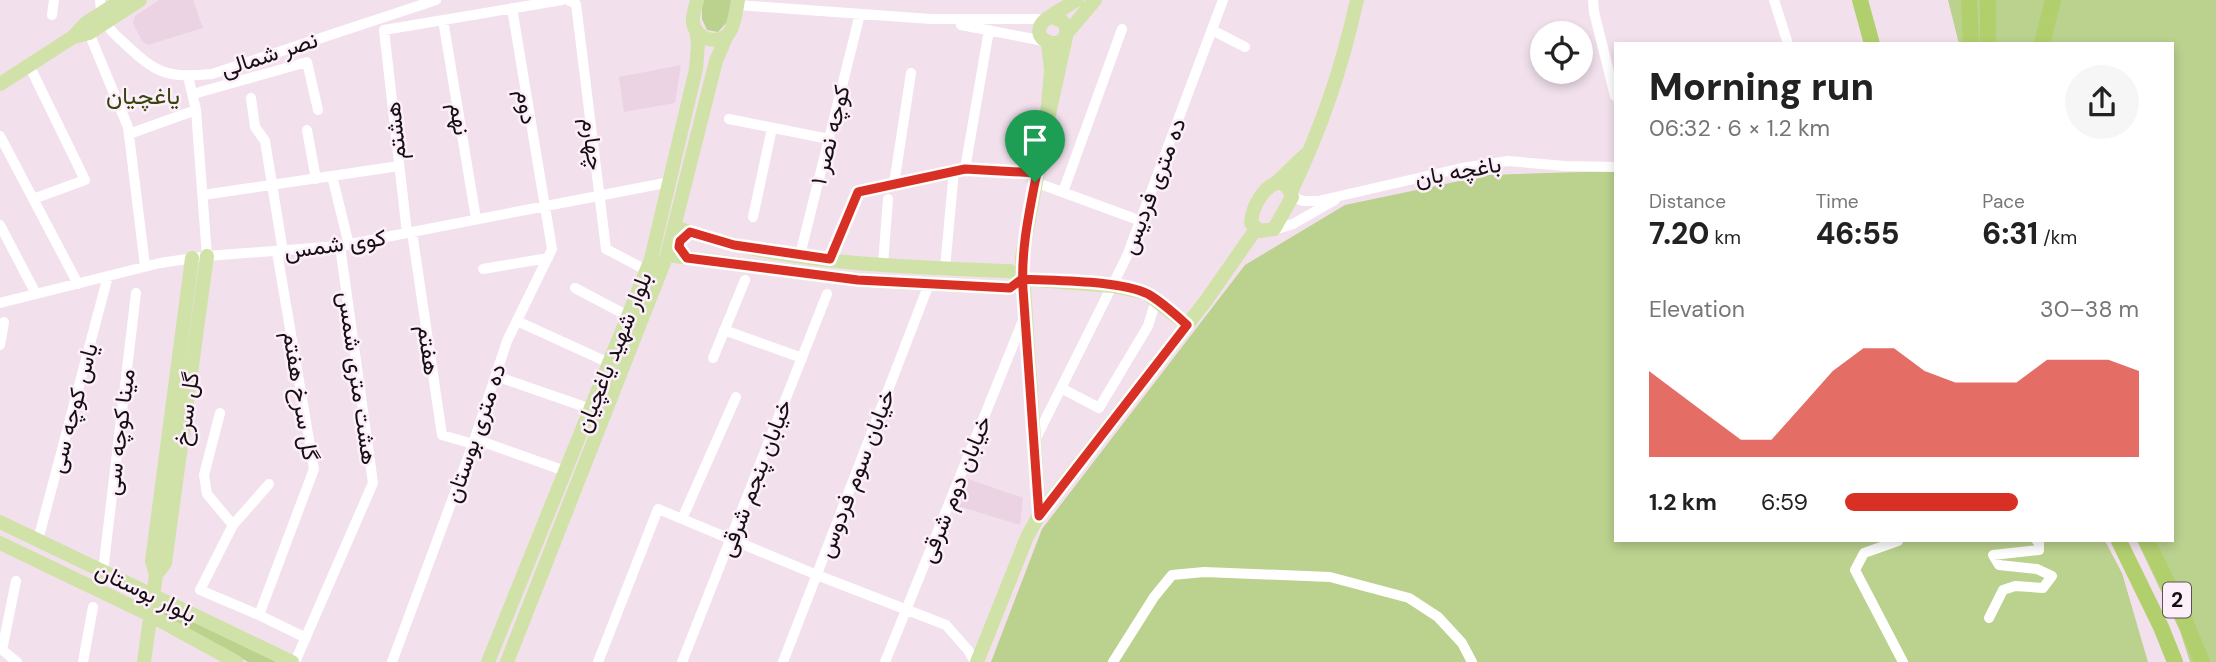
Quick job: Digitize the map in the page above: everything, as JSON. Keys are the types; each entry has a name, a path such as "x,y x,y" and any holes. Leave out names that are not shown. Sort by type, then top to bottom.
{"highway":[{"path":"1860,0 1871,42"},
{"path":"1969,0 1971,42"},
{"path":"1988,0 1988,42"},
{"path":"2042,42 2053,0"},
{"name":"2","path":"2119,542 2175,662"},
{"name":"2","path":"2147,542 2178,604 2202,662"}],"main road":[{"path":"73,37 89,33 122,0"},
{"path":"0,83 73,37 86,23 140,0"},
{"name":"بلوار شهید یاغچیان","path":"488,662 646,270 670,182 698,58 693,17 697,0"},
{"path":"1046,128 1051,70 1046,42 1040,32 1043,22 1077,0"},
{"path":"1046,42 1058,44 1095,0"},
{"path":"976,662 1027,537 1039,516 1263,230 1277,225 1325,117 1346,51 1357,0"},
{"name":"بلوار شهید یاغچیان","path":"507,662 667,255 716,61 733,25 738,3"},
{"path":"1039,516 1022,257 1066,35 1065,23 1061,19 1049,18"},
{"path":"696,30 707,39 714,40 727,35"},
{"path":"1263,230 1251,223 1252,214 1266,188 1276,183 1311,149"},
{"path":"1276,183 1283,183 1292,194"},
{"path":"675,227 734,245 800,256 1010,271 1022,279 1113,286 1146,293 1187,325"},
{"path":"687,258 681,254 680,241 690,232"},
{"path":"667,255 858,280 1010,288 1022,279"},
{"name":"گل سرخ","path":"158,566 208,256"},
{"name":"گل سرخ","path":"158,566 192,258"},
{"name":"بلوار بوستان","path":"0,522 294,662"},
{"name":"بلوار بوستان","path":"0,543 150,615 236,662"},
{"path":"144,662 158,566"},
{"path":"521,579 537,586"}],"street":[{"path":"52,15 54,0"},
{"name":"نصر شمالی","path":"107,14 143,63 160,71 188,76 212,74 436,0"},
{"path":"443,20 562,0"},
{"name":"چهارم","path":"568,0 576,4 606,248 646,270"},
{"name":"ده متری فردیس","path":"1034,443 1113,286 1141,221 1223,0"},
{"path":"1593,0 1614,92"},
{"path":"1774,0 1787,42"},
{"path":"738,3 931,19 1049,18"},
{"name":"دوم","path":"512,8 543,205"},
{"name":"کوچه نصر ۱","path":"800,256 860,14"},
{"path":"931,19 1046,42"},
{"name":"هشتم","path":"409,232 384,30 443,20"},
{"name":"نهم","path":"443,20 476,219"},
{"path":"1063,192 1122,29"},
{"path":"945,268 960,169 989,30"},
{"path":"1212,30 1245,47"},
{"path":"89,33 129,134 145,267"},
{"path":"193,94 307,62 318,110"},
{"path":"29,65 85,180 33,199"},
{"path":"894,184 911,73"},
{"path":"188,76 197,110 208,256"},
{"name":"گل سرخ هفتم","path":"251,98 255,127 265,142 314,470 259,615"},
{"path":"129,134 197,110"},
{"path":"729,119 829,139"},
{"path":"752,217 772,128"},
{"path":"307,130 316,178"},
{"path":"0,136 78,284"},
{"name":"باغچه بان","path":"1344,196 1508,161 1614,167"},
{"path":"203,195 399,166"},
{"path":"830,259 858,192 960,169 1036,177 1063,192 1141,221"},
{"name":"هشت متری شمس","path":"294,662 373,483 344,246 332,176"},
{"name":"کوی شمس","path":"0,303 192,258 344,246 670,182"},
{"path":"1292,194 1303,201 1344,196"},
{"path":"1263,230 1293,224 1344,196"},
{"path":"883,264 888,199"},
{"name":"ده متری بوستان","path":"392,662 474,442 507,341 552,249 543,205"},
{"path":"0,225 36,294"},
{"name":"هفتم","path":"409,232 442,435 474,442"},
{"path":"483,270 548,258"},
{"name":"یاس کوچه سی","path":"38,540 108,276"},
{"path":"713,358 745,280"},
{"name":"خیابان سوم فردوس","path":"783,662 929,284"},
{"path":"575,288 628,316"},
{"name":"مینا کوچه سی","path":"103,571 136,293"},
{"name":"خیابان پنجم شرقی","path":"682,662 827,294"},
{"path":"1061,388 1099,408 1148,326 1156,300"},
{"name":"خیابان دوم شرقی","path":"885,662 1025,317"},
{"path":"517,321 609,363"},
{"path":"0,345 4,322"},
{"path":"724,330 802,358"},
{"path":"495,376 591,409"},
{"path":"682,519 736,397"},
{"path":"220,413 204,475 207,494 233,526"},
{"path":"474,442 565,471"},
{"path":"269,484 233,526 200,590 306,638"},
{"path":"598,662 658,509 905,611 946,625 976,662"},
{"path":"1895,542 1864,553 1855,570 1903,662"},
{"path":"1989,618 2003,590 2015,586 2043,588 2052,576 2037,569 2000,565 1993,555 2039,550 2039,542"},
{"path":"1113,662 1154,597 1172,575 1204,572 1330,577 1409,598 1438,617 1462,643 1472,662"},
{"path":"16,581 1,649 17,662"},
{"path":"83,662 93,607"}],"shaded area":[{"path":"159,0 193,0 203,28 148,45 142,41 133,23 135,16"},
{"path":"681,65 675,103 624,112 619,77"},
{"path":"962,477 1023,498 1020,525 951,504"}],"green space":[{"path":"702,0 733,0 727,22 718,32 707,30 702,19"},
{"path":"1948,0 2216,0 2216,662 2190,662 2180,631 2137,542 2174,542 2174,42 1958,42"},
{"path":"1614,171 1614,542 2106,542 2122,573 2148,662 991,662 1042,529 1245,265 1345,205 1488,175"},
{"path":"162,608 283,662 248,662 169,618 161,612"}],"district":[{"name":"یاغچیان","path":"143,96"}],"route":[{"path":"1035,182 1025,234 1022,279 1039,516 1187,325 1163,305 1146,293 1113,286 1022,279 1010,288 858,280 687,258 681,254 679,247 684,235 690,232 734,245 830,259 858,192 954,170 981,168 1037,173 1035,182"}]}
